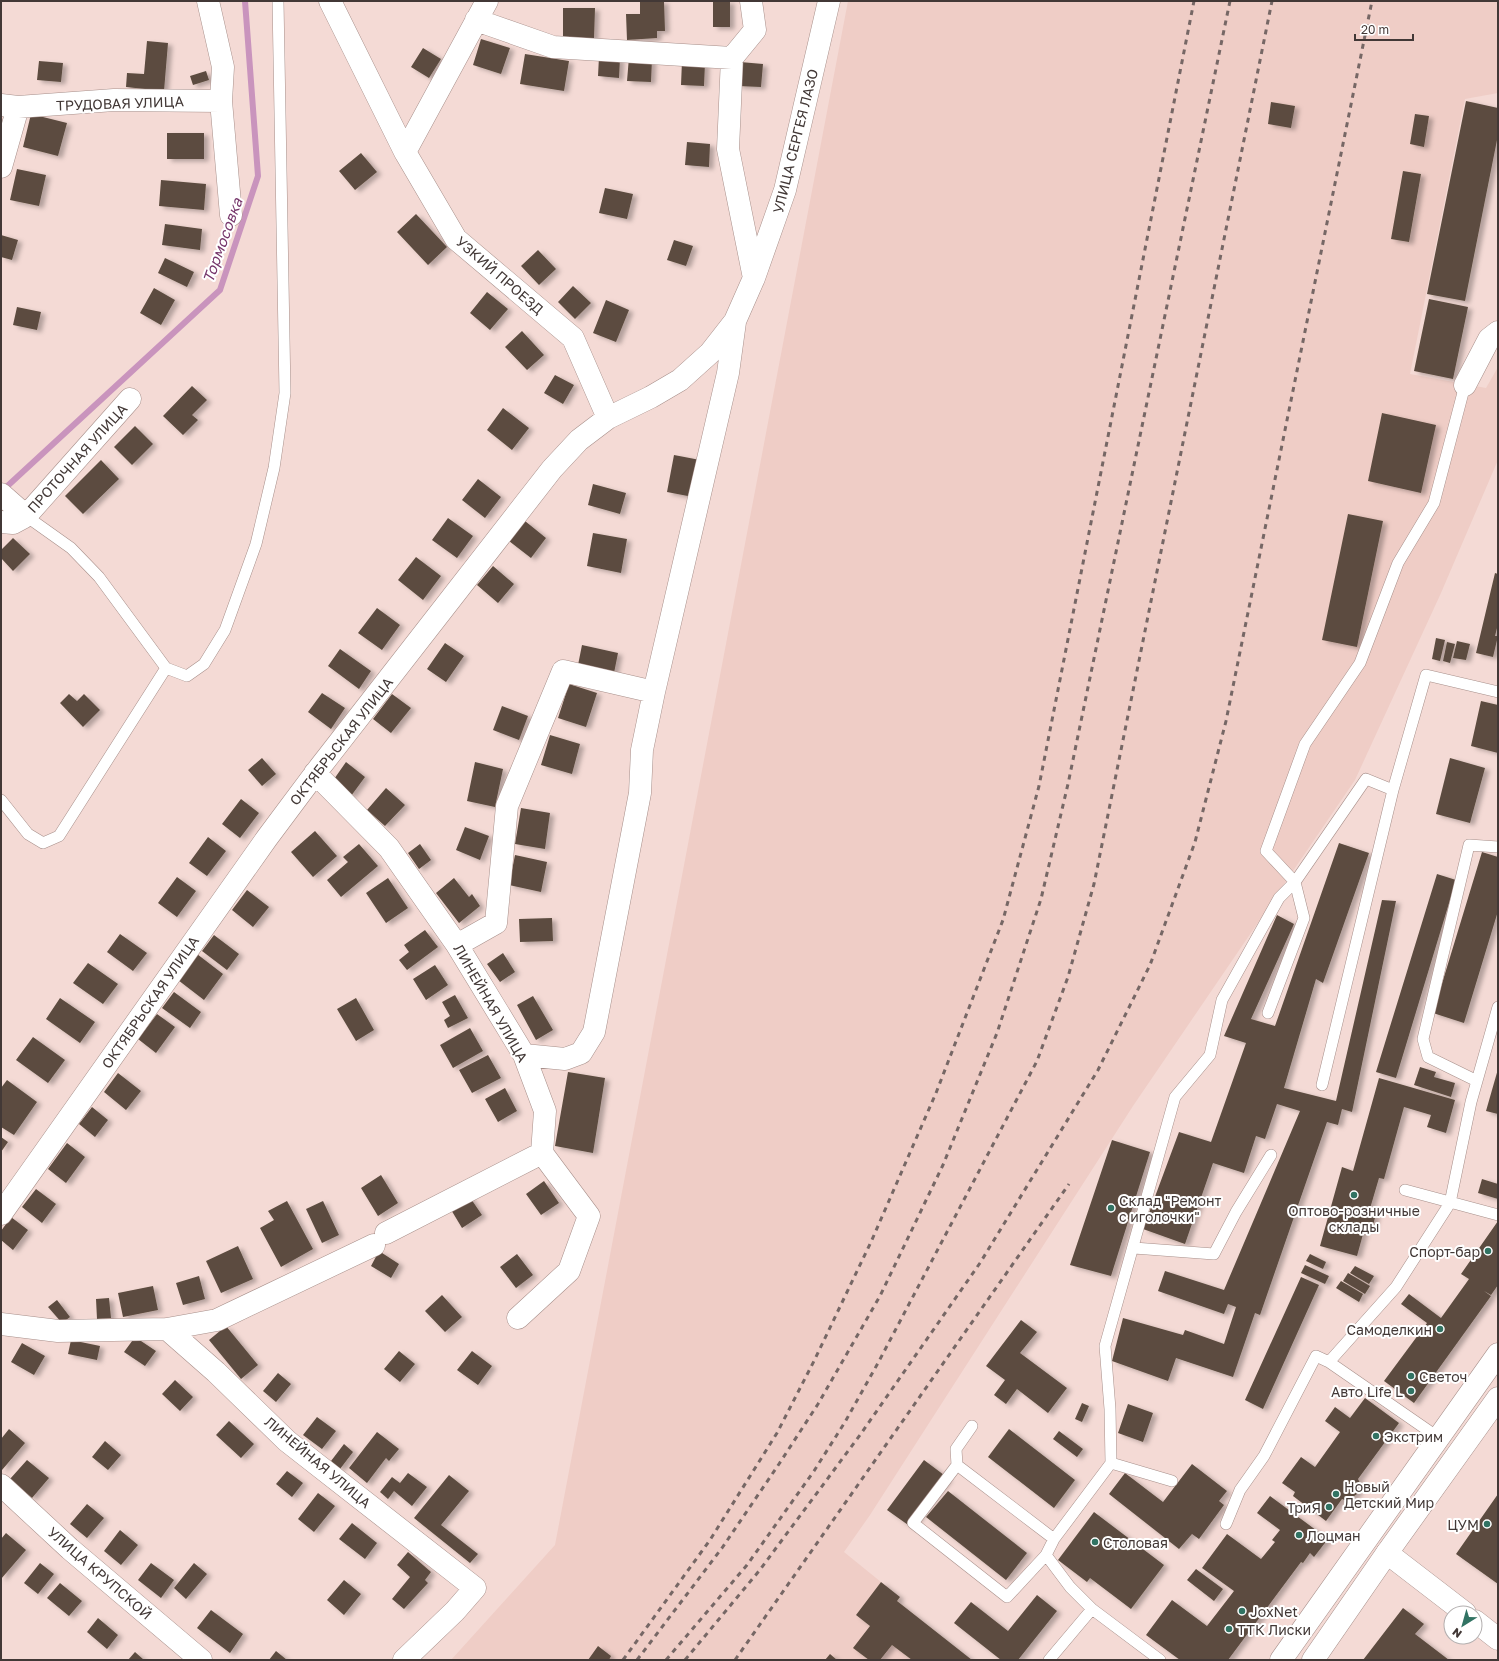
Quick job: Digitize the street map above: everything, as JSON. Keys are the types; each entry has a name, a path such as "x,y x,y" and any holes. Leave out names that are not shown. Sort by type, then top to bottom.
{"street":[{"path":"208,1 222,67 221,100 231,215"},
{"name":"УЗКИЙ ПРОЕЗД","path":"330,1 405,152 456,239 573,338 608,418"},
{"path":"405,152 487,1"},
{"path":"751,1 755,30 732,58 728,149 754,278"},
{"name":"УЛИЦА СЕРГЕЯ ЛАЗО","path":"735,321 754,278 785,190 829,1"},
{"path":"476,20 553,46 732,58"},
{"name":"ТРУДОВАЯ УЛИЦА","path":"1,167 10,106 114,100 221,100"},
{"path":"524,1055 565,1059 581,1053 594,1032 640,793 642,750 728,373 735,321"},
{"name":"ОКТЯБРЬСКАЯ УЛИЦА","path":"1,1214 267,838 315,773 552,469 579,440 608,418 651,397 680,380 710,353 735,321"},
{"path":"1465,384 1489,339 1498,332"},
{"name":"ПРОТОЧНАЯ УЛИЦА","path":"1,522 13,523 26,516 130,399"},
{"path":"1,494 26,516"},
{"path":"458,945 496,923 507,806 563,671 654,692"},
{"name":"ЛИНЕЙНАЯ УЛИЦА","path":"315,773 389,848 458,945 524,1055 544,1111 542,1153"},
{"path":"1,1324 58,1331 167,1329 217,1320 380,1239 542,1153 589,1216 570,1271 518,1318"},
{"name":"ЛИНЕЙНАЯ УЛИЦА","path":"167,1329 216,1372 287,1441 475,1588 455,1612 404,1660"},
{"path":"1281,1660 1498,1354"},
{"path":"1313,1660 1387,1553 1498,1398"},
{"name":"УЛИЦА КРУПСКОЙ","path":"1,1485 70,1549 201,1660"},
{"path":"1387,1553 1455,1605"},
{"path":"1483,1627 1498,1639"}],"lane":[{"path":"26,516 71,548 99,577 166,668 187,676 204,664 225,630 256,544 274,468 285,393 278,1"},
{"path":"1268,1013 1304,918 1295,882 1266,851 1305,744 1360,663 1398,563 1434,503 1465,384"},
{"path":"1,800 28,834 43,843 60,836 166,668"},
{"path":"1322,1086 1393,790 1426,675 1498,692"},
{"path":"972,1426 956,1449 957,1465 913,1523 1007,1597 1046,1555 1054,1539 1112,1463 1110,1409 1105,1346 1113,1313 1134,1248 1175,1097 1210,1055 1222,1000 1279,898 1295,882 1366,779 1393,790"},
{"path":"1477,1081 1428,1057 1423,1039 1470,845 1498,846"},
{"path":"1329,1362 1396,1287 1450,1203 1477,1081 1498,1008"},
{"path":"1134,1248 1214,1254 1236,1212 1271,1155"},
{"path":"1405,1190 1498,1215"},
{"path":"1226,1524 1240,1490 1264,1456 1316,1356 1329,1362 1439,1438"},
{"path":"1112,1463 1172,1481"},
{"path":"957,1465 1054,1539"},
{"path":"1046,1555 1070,1587 1092,1609 1160,1660"},
{"path":"1049,1660 1092,1609"}],"shaded area":[{"path":"848,1 1498,1 1498,93 1465,99 1410,374 1486,388 1498,367 1498,460 1441,593 1355,780 1133,1106 870,1515 844,1552 881,1582 856,1615 870,1626 854,1648 869,1660 451,1660 555,1545"},
{"path":"892,1645 912,1660 880,1660"}],"building":[{"path":"664,1 665,31 657,31 657,38 627,40 626,14 640,14 640,2"},
{"path":"730,1 730,27 713,27 713,2"},
{"path":"563,8 595,8 594,39 563,39"},
{"path":"481,39 510,48 501,74 473,65"},
{"path":"147,41 168,43 164,91 126,87 127,73 144,74"},
{"path":"423,48 441,59 429,78 411,67"},
{"path":"525,54 569,61 564,91 520,84"},
{"path":"599,57 620,58 619,78 598,76"},
{"path":"629,57 652,59 651,82 627,81"},
{"path":"39,61 63,63 61,82 37,80"},
{"path":"682,61 705,63 704,86 681,85"},
{"path":"740,62 763,64 761,87 738,86"},
{"path":"206,71 209,80 193,85 190,76"},
{"path":"1466,101 1498,108 1498,135 1465,301 1427,294"},
{"path":"1271,102 1295,106 1291,128 1268,124"},
{"path":"31,114 67,123 58,156 23,147"},
{"path":"1415,114 1429,116 1424,147 1410,144"},
{"path":"167,133 204,133 204,159 167,159"},
{"path":"687,142 710,144 709,167 685,165"},
{"path":"361,153 377,172 355,190 339,171"},
{"path":"17,169 46,175 39,206 10,200"},
{"path":"1403,171 1421,174 1409,242 1391,239"},
{"path":"161,180 206,184 204,210 159,206"},
{"path":"605,188 633,194 627,219 599,213"},
{"path":"416,214 447,247 428,265 397,232"},
{"path":"165,224 202,229 200,250 162,245"},
{"path":"1,235 18,240 12,260 1,257"},
{"path":"674,240 693,246 686,266 667,260"},
{"path":"538,250 556,269 539,285 521,266"},
{"path":"165,258 194,272 187,287 158,273"},
{"path":"573,286 591,303 575,319 558,302"},
{"path":"154,288 175,300 161,325 140,313"},
{"path":"487,292 508,309 490,330 470,313"},
{"path":"1429,299 1468,307 1453,379 1414,371"},
{"path":"606,300 629,310 616,342 593,333"},
{"path":"17,307 41,312 37,330 13,325"},
{"path":"522,331 544,355 527,370 505,347"},
{"path":"555,375 574,385 563,404 544,393"},
{"path":"192,386 207,400 192,415 198,420 183,435 163,416"},
{"path":"503,408 529,428 512,450 487,430"},
{"path":"1382,413 1436,425 1421,493 1368,481"},
{"path":"135,426 153,444 132,465 114,447"},
{"path":"674,455 700,460 693,497 667,492"},
{"path":"101,460 119,479 83,514 65,496"},
{"path":"478,479 501,497 485,518 462,500"},
{"path":"593,484 626,493 620,514 588,505"},
{"path":"1348,514 1383,521 1357,647 1322,640"},
{"path":"448,518 473,536 457,558 432,540"},
{"path":"525,521 546,538 531,558 509,541"},
{"path":"593,533 627,539 621,573 587,566"},
{"path":"13,538 30,554 13,571 1,558 1,550"},
{"path":"416,557 441,576 423,600 398,580"},
{"path":"493,566 514,584 498,603 477,585"},
{"path":"1495,573 1498,574 1498,624 1495,636 1498,636 1493,657 1476,653"},
{"path":"377,608 400,625 382,650 358,633"},
{"path":"1436,638 1445,640 1440,661 1432,659"},
{"path":"1457,641 1470,644 1466,660 1453,658"},
{"path":"1447,642 1455,644 1450,663 1443,661"},
{"path":"445,643 464,656 446,682 427,669"},
{"path":"582,645 618,653 614,673 578,665"},
{"path":"340,649 371,671 359,689 328,666"},
{"path":"569,684 597,693 586,727 558,718"},
{"path":"322,693 345,708 331,729 308,712"},
{"path":"69,694 77,701 84,694 100,710 83,727 60,703"},
{"path":"392,694 411,708 391,733 373,719"},
{"path":"1481,701 1498,705 1498,753 1471,746"},
{"path":"502,706 528,716 519,740 493,730"},
{"path":"550,735 580,744 572,774 541,765"},
{"path":"262,758 276,774 262,786 248,770"},
{"path":"1450,758 1485,768 1470,823 1436,814"},
{"path":"346,762 365,777 351,796 332,782"},
{"path":"475,762 503,769 495,807 467,801"},
{"path":"386,788 405,805 385,826 367,810"},
{"path":"241,799 259,813 240,838 222,824"},
{"path":"521,808 550,813 545,849 515,844"},
{"path":"465,827 489,836 480,860 456,850"},
{"path":"315,831 337,856 313,877 291,852"},
{"path":"208,837 226,851 207,876 189,863"},
{"path":"1339,843 1369,853 1323,983 1316,979 1284,1088 1336,1101 1382,900 1396,901 1352,1112 1342,1109 1338,1125 1327,1122 1260,1315 1255,1313 1233,1377 1176,1358 1168,1381 1112,1361 1123,1318 1183,1335 1185,1330 1224,1344 1236,1307 1228,1304 1224,1314 1158,1291 1165,1271 1224,1290 1300,1111 1277,1104 1265,1139 1256,1136 1244,1173 1213,1163 1185,1244 1143,1229 1179,1132 1211,1142 1246,1043 1224,1036 1277,915 1294,924 1251,1019 1275,1026"},
{"path":"359,844 378,866 341,897 327,880 348,862 343,857"},
{"path":"420,844 431,860 419,869 408,853"},
{"path":"1482,852 1498,857 1498,911 1464,1023 1433,1013"},
{"path":"515,855 547,862 541,892 509,885"},
{"path":"1437,874 1456,880 1396,1078 1376,1072"},
{"path":"177,877 196,891 177,917 158,903"},
{"path":"388,878 408,908 386,923 366,893"},
{"path":"454,878 469,897 472,894 480,906 459,923 436,893"},
{"path":"247,890 269,907 253,927 232,910"},
{"path":"552,918 553,941 520,942 519,919"},
{"path":"425,930 438,947 407,970 399,960 409,952 404,945"},
{"path":"120,934 147,953 133,971 107,952"},
{"path":"214,935 239,954 227,970 202,951"},
{"path":"503,953 515,972 500,982 487,964"},
{"path":"197,954 223,974 204,1000 178,980"},
{"path":"88,963 118,984 103,1004 73,983"},
{"path":"435,965 448,985 426,1000 413,979"},
{"path":"174,992 201,1012 190,1028 162,1008"},
{"path":"455,995 468,1018 448,1028 444,1020 450,1016 442,1002"},
{"path":"533,996 553,1030 536,1040 517,1005"},
{"path":"60,998 95,1022 80,1043 46,1019"},
{"path":"356,998 374,1030 356,1041 337,1009"},
{"path":"157,1014 175,1027 156,1053 138,1039"},
{"path":"470,1028 483,1051 453,1068 440,1045"},
{"path":"33,1037 65,1060 48,1083 16,1060"},
{"path":"488,1055 501,1078 472,1093 459,1070"},
{"path":"1420,1067 1436,1072 1434,1077 1455,1083 1451,1097 1414,1085"},
{"path":"1498,1069 1498,1114 1486,1111"},
{"path":"568,1072 605,1078 593,1153 555,1146"},
{"path":"118,1073 141,1091 126,1110 104,1092"},
{"path":"1379,1078 1455,1100 1446,1133 1427,1127 1431,1115 1404,1107 1384,1179 1379,1178 1369,1212 1376,1214 1372,1229 1365,1227 1357,1256 1320,1246 1342,1167 1353,1171"},
{"path":"7,1080 37,1102 14,1135 1,1127 1,1088"},
{"path":"505,1088 517,1111 498,1122 485,1099"},
{"path":"92,1107 108,1120 95,1137 79,1124"},
{"path":"1,1137 8,1142 1,1152"},
{"name":"Склад \"Ремонт с иголочки\"","path":"1112,1140 1150,1152 1111,1276 1070,1265"},
{"path":"67,1143 85,1157 66,1183 48,1169"},
{"path":"381,1175 398,1203 378,1216 361,1188"},
{"path":"1482,1179 1498,1184 1498,1199 1478,1193"},
{"path":"544,1181 559,1203 541,1215 526,1194"},
{"path":"36,1189 56,1204 42,1223 22,1207"},
{"path":"469,1196 482,1215 462,1228 450,1208"},
{"path":"287,1201 313,1249 281,1267 260,1228 274,1220 268,1211"},
{"path":"323,1201 339,1235 322,1243 306,1209"},
{"path":"11,1217 28,1230 13,1250 1,1240 1,1231"},
{"path":"1498,1221 1498,1285 1491,1295 1484,1291 1491,1296 1414,1403 1384,1381 1427,1323 1401,1304 1409,1294 1441,1318 1469,1279 1461,1274"},
{"path":"238,1246 253,1279 221,1293 206,1261"},
{"path":"379,1251 399,1264 391,1278 371,1266"},
{"path":"517,1254 533,1275 516,1288 500,1267"},
{"path":"1310,1254 1326,1262 1323,1269 1306,1261"},
{"path":"1305,1265 1329,1276 1325,1284 1301,1273"},
{"path":"1355,1266 1374,1276 1369,1284 1350,1273"},
{"path":"1348,1273 1370,1286 1365,1294 1343,1281"},
{"path":"199,1276 205,1299 183,1305 176,1283"},
{"path":"1301,1277 1319,1285 1263,1409 1245,1400"},
{"path":"1341,1281 1363,1294 1359,1302 1336,1288"},
{"path":"153,1286 158,1310 123,1317 118,1293"},
{"path":"442,1295 462,1317 445,1332 425,1311"},
{"path":"109,1298 111,1318 97,1319 96,1299"},
{"path":"57,1300 70,1317 62,1323 48,1307"},
{"path":"1021,1320 1037,1332 1020,1353 1067,1388 1048,1413 1017,1389 1006,1404 994,1395 1005,1380 986,1366"},
{"path":"226,1326 258,1365 241,1379 209,1340"},
{"path":"135,1337 156,1351 145,1366 124,1352"},
{"path":"71,1340 100,1346 97,1360 68,1354"},
{"path":"22,1343 45,1356 34,1375 11,1362"},
{"path":"399,1351 415,1364 400,1382 384,1369"},
{"path":"472,1351 492,1366 478,1385 457,1370"},
{"path":"278,1373 291,1384 276,1402 263,1391"},
{"path":"175,1380 193,1397 180,1411 162,1394"},
{"path":"1365,1398 1399,1423 1358,1479 1360,1483 1357,1494 1347,1501 1342,1499 1326,1521 1293,1496 1295,1492 1282,1483 1301,1457 1315,1467 1340,1432 1325,1421 1335,1407 1350,1418"},
{"path":"1082,1403 1089,1406 1082,1422 1075,1419"},
{"path":"1128,1404 1153,1413 1143,1442 1118,1433"},
{"path":"317,1417 336,1431 322,1449 303,1435"},
{"path":"229,1421 254,1444 241,1458 216,1435"},
{"path":"9,1429 25,1443 2,1470 1,1439"},
{"path":"1009,1429 1075,1480 1054,1508 988,1457"},
{"path":"1059,1431 1083,1449 1077,1457 1053,1439"},
{"path":"377,1432 399,1449 389,1461 386,1458 367,1483 349,1468"},
{"path":"105,1441 121,1455 108,1470 92,1457"},
{"path":"344,1444 353,1452 340,1469 331,1461"},
{"path":"27,1460 49,1478 32,1498 10,1479"},
{"path":"924,1460 948,1478 911,1527 887,1510"},
{"path":"1192,1464 1227,1491 1219,1501 1224,1505 1199,1539 1192,1534 1179,1549 1109,1494 1125,1473 1163,1502"},
{"path":"287,1471 303,1483 292,1497 276,1484"},
{"path":"408,1473 427,1487 412,1506 394,1491 388,1499 380,1492 392,1477 400,1483"},
{"path":"449,1475 469,1491 441,1525 478,1554 470,1563 414,1518"},
{"path":"948,1491 1027,1553 1006,1580 926,1517"},
{"path":"318,1493 335,1506 314,1532 298,1519"},
{"name":"ЦУМ","path":"1498,1494 1498,1584 1456,1554"},
{"path":"1270,1496 1328,1539 1314,1557 1310,1553 1303,1563 1301,1562 1228,1660 1180,1660 1146,1635 1172,1600 1207,1626 1234,1591 1202,1568 1227,1534 1261,1559 1275,1542 1272,1540 1280,1530 1257,1513"},
{"path":"87,1504 104,1518 87,1538 70,1524"},
{"path":"1094,1512 1164,1565 1131,1609 1090,1578 1087,1582 1058,1560"},
{"path":"352,1523 377,1543 365,1559 339,1539"},
{"path":"120,1530 138,1545 121,1565 104,1551"},
{"path":"6,1533 26,1550 1,1579 1,1539"},
{"path":"408,1552 431,1572 425,1580 428,1583 404,1609 392,1599 410,1577 397,1565"},
{"path":"40,1563 54,1574 38,1594 24,1583"},
{"path":"151,1563 174,1580 161,1598 138,1580"},
{"path":"194,1563 207,1574 186,1599 174,1588"},
{"path":"1196,1569 1223,1589 1214,1601 1187,1580"},
{"path":"344,1580 361,1594 344,1615 327,1600"},
{"path":"881,1582 900,1597 897,1601 972,1660 912,1660 892,1645 880,1660 869,1660 853,1648 870,1626 856,1615"},
{"path":"60,1583 82,1601 69,1616 47,1598"},
{"path":"1037,1595 1057,1611 1018,1660 1001,1660 954,1623 971,1602 1008,1631"},
{"path":"1403,1608 1424,1624 1415,1634 1449,1660 1363,1660"},
{"path":"211,1610 243,1634 230,1653 197,1628"},
{"path":"98,1618 118,1635 107,1649 87,1632"},
{"path":"598,1646 611,1656 609,1660 588,1660"},
{"path":"276,1651 287,1660 269,1660"},
{"path":"135,1652 144,1660 128,1660"},
{"path":"830,1654 837,1660 825,1660"}],"waterway":[{"name":"Тормосовка","path":"2,491 220,290 258,176 245,1"}],"railway":[{"path":"623,1660 710,1540 777,1433 814,1361 871,1242 936,1093 1003,920 1039,786 1194,1"},
{"path":"637,1660 722,1548 818,1404 880,1296 943,1165 997,1033 1041,899 1068,784 1230,1"},
{"path":"666,1660 747,1565 814,1471 845,1422 878,1363 1037,1061 1068,977 1094,884 1272,1"},
{"path":"685,1660 759,1571 860,1435 980,1263 1098,1070 1150,965 1195,842 1226,721 1372,1"},
{"path":"735,1660 1069,1184"}],"place":[{"name":"Оптово-розничные склады","path":"1354,1195"},
{"name":"Склад \"Ремонт с иголочки\"","path":"1111,1208"},
{"name":"Спорт-бар","path":"1488,1251"},
{"name":"Самоделкин","path":"1440,1329"},
{"name":"Светоч","path":"1411,1376"},
{"name":"Авто Life L","path":"1411,1391"},
{"name":"Экстрим","path":"1376,1436"},
{"name":"Новый Детский Мир","path":"1336,1494"},
{"name":"ТриЯ","path":"1329,1507"},
{"name":"ЦУМ","path":"1487,1524"},
{"name":"Лоцман","path":"1299,1535"},
{"name":"Столовая","path":"1095,1542"},
{"name":"JoxNet","path":"1242,1611"},
{"name":"ТТК Лиски","path":"1229,1629"}]}
